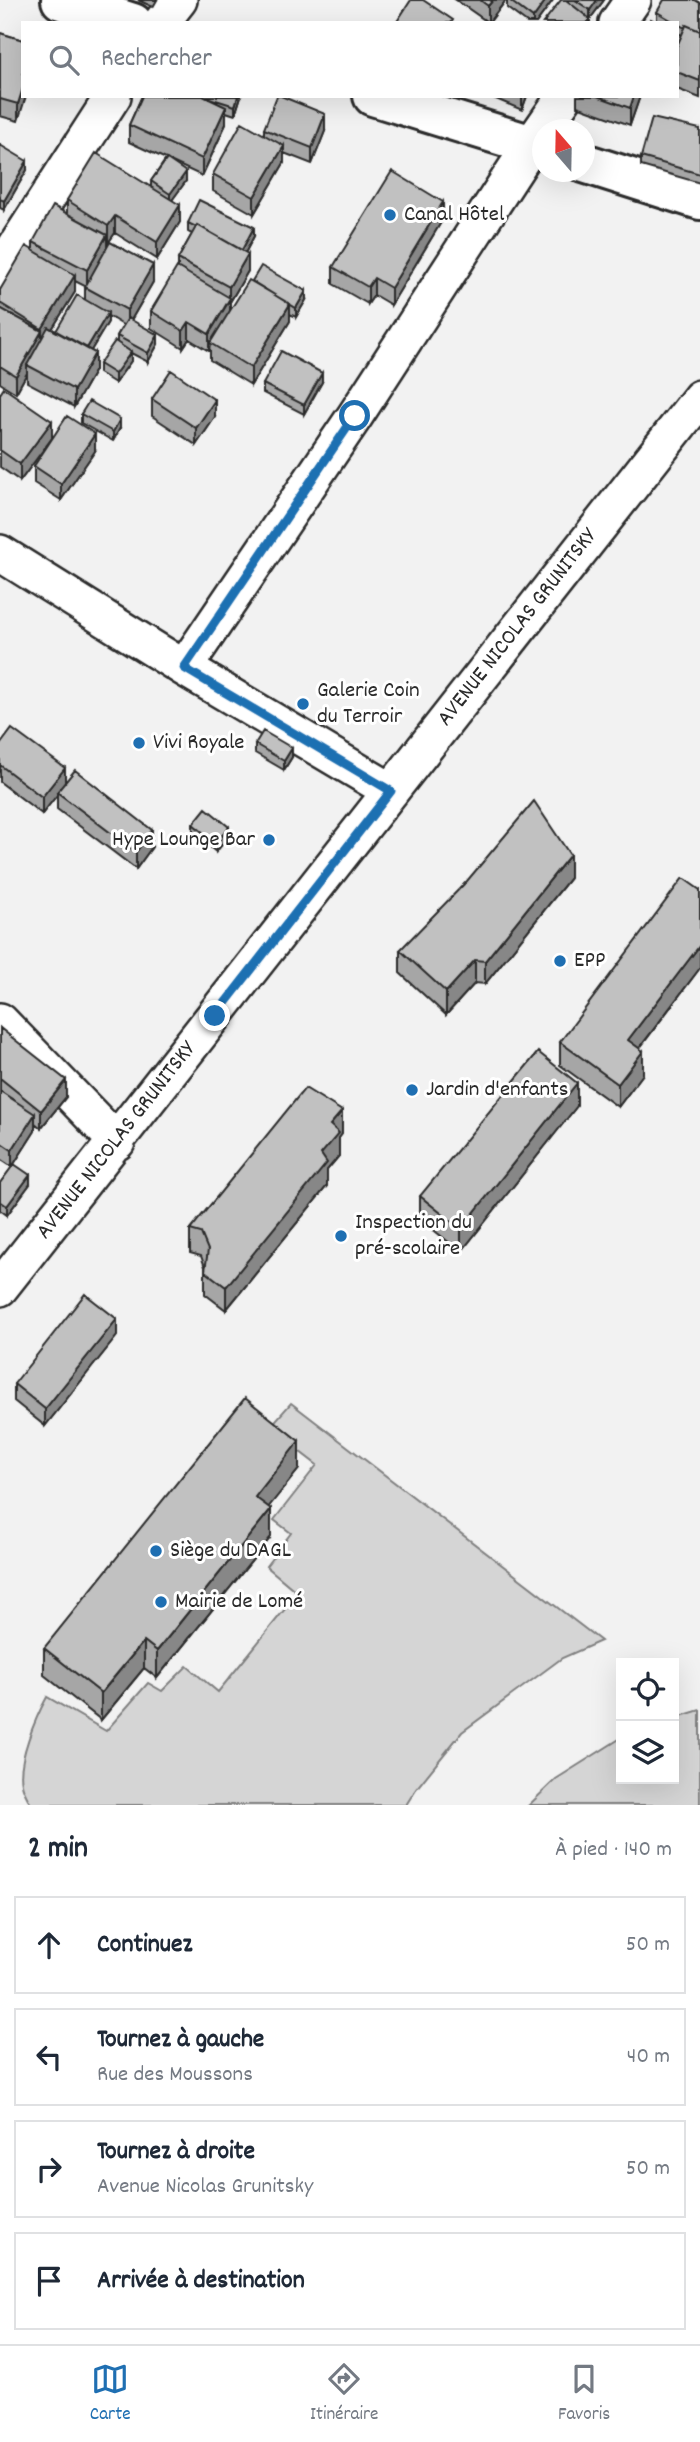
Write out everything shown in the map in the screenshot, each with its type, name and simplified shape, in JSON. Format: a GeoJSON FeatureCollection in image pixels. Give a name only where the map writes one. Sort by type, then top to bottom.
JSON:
{"type":"FeatureCollection","features":[{"type":"Feature","properties":{"kind":"main road"},"geometry":{"type":"LineString","coordinates":[[61,0],[127,21]]}},
{"type":"Feature","properties":{"kind":"main road"},"geometry":{"type":"LineString","coordinates":[[380,98],[532,144]]}},
{"type":"Feature","properties":{"kind":"main road"},"geometry":{"type":"LineString","coordinates":[[595,167],[700,200]]}},
{"type":"Feature","properties":{"kind":"street"},"geometry":{"type":"LineString","coordinates":[[163,21],[179,0]]}},
{"type":"Feature","properties":{"kind":"street"},"geometry":{"type":"LineString","coordinates":[[618,21],[633,0]]}},
{"type":"Feature","properties":{"kind":"street"},"geometry":{"type":"LineString","coordinates":[[0,271],[112,98]]}},
{"type":"Feature","properties":{"kind":"street"},"geometry":{"type":"LineString","coordinates":[[552,119],[564,98]]}},
{"type":"Feature","properties":{"kind":"street"},"geometry":{"type":"LineString","coordinates":[[184,668],[532,153]]}},
{"type":"Feature","properties":{"kind":"street","name":"AVENUE NICOLAS GRUNITSKY"},"geometry":{"type":"LineString","coordinates":[[0,1289],[700,398]]}},
{"type":"Feature","properties":{"kind":"street"},"geometry":{"type":"LineString","coordinates":[[0,553],[184,668],[391,791]]}},
{"type":"Feature","properties":{"kind":"street"},"geometry":{"type":"LineString","coordinates":[[0,1021],[117,1142]]}},
{"type":"Feature","properties":{"kind":"shaded area"},"geometry":{"type":"Polygon","coordinates":[[[291,1403],[601,1641],[562,1658],[462,1732],[406,1805],[31,1805],[23,1787],[22,1764],[33,1727],[47,1697],[106,1731],[148,1683],[162,1691],[187,1666],[218,1692],[298,1593],[266,1566],[291,1533],[274,1520],[317,1465],[269,1428],[291,1403]]]}},
{"type":"Feature","properties":{"kind":"shaded area"},"geometry":{"type":"Polygon","coordinates":[[[700,1710],[700,1805],[529,1805],[556,1779],[616,1741],[616,1784],[679,1784],[679,1716],[700,1710]]]}},
{"type":"Feature","properties":{"kind":"building"},"geometry":{"type":"Polygon","coordinates":[[[411,0],[423,0],[453,20],[452,21],[397,21],[411,0]]]}},
{"type":"Feature","properties":{"kind":"building"},"geometry":{"type":"Polygon","coordinates":[[[480,0],[493,0],[488,6],[480,0]]]}},
{"type":"Feature","properties":{"kind":"building"},"geometry":{"type":"Polygon","coordinates":[[[509,0],[546,0],[533,18],[509,0]]]}},
{"type":"Feature","properties":{"kind":"building"},"geometry":{"type":"Polygon","coordinates":[[[561,0],[566,0],[590,19],[588,21],[545,21],[561,0]]]}},
{"type":"Feature","properties":{"kind":"building"},"geometry":{"type":"Polygon","coordinates":[[[575,0],[597,0],[590,10],[575,0]]]}},
{"type":"Feature","properties":{"kind":"building"},"geometry":{"type":"Polygon","coordinates":[[[664,0],[695,0],[700,3],[700,31],[686,25],[685,28],[679,25],[679,21],[673,21],[657,12],[664,0]]]}},
{"type":"Feature","properties":{"kind":"building"},"geometry":{"type":"Polygon","coordinates":[[[686,25],[700,31],[700,81],[679,73],[679,41],[686,25]]]}},
{"type":"Feature","properties":{"kind":"building"},"geometry":{"type":"Polygon","coordinates":[[[0,33],[21,39],[21,94],[18,104],[0,99],[0,33]]]}},
{"type":"Feature","properties":{"kind":"building"},"geometry":{"type":"Polygon","coordinates":[[[141,98],[207,98],[226,107],[202,159],[129,125],[141,98]]]}},
{"type":"Feature","properties":{"kind":"building"},"geometry":{"type":"Polygon","coordinates":[[[209,98],[237,98],[235,106],[209,98]]]}},
{"type":"Feature","properties":{"kind":"building"},"geometry":{"type":"Polygon","coordinates":[[[276,98],[286,98],[325,114],[312,148],[264,129],[276,98]]]}},
{"type":"Feature","properties":{"kind":"building"},"geometry":{"type":"Polygon","coordinates":[[[602,98],[633,98],[630,108],[602,98]]]}},
{"type":"Feature","properties":{"kind":"building"},"geometry":{"type":"Polygon","coordinates":[[[652,118],[700,129],[700,174],[641,157],[652,118]]]}},
{"type":"Feature","properties":{"kind":"building"},"geometry":{"type":"Polygon","coordinates":[[[242,122],[284,146],[254,197],[213,174],[242,122]]]}},
{"type":"Feature","properties":{"kind":"building"},"geometry":{"type":"Polygon","coordinates":[[[0,145],[27,161],[4,201],[0,199],[0,145]]]}},
{"type":"Feature","properties":{"kind":"building"},"geometry":{"type":"Polygon","coordinates":[[[96,153],[180,205],[157,242],[115,216],[108,226],[67,200],[96,153]]]}},
{"type":"Feature","properties":{"kind":"building"},"geometry":{"type":"Polygon","coordinates":[[[167,159],[186,172],[170,194],[151,181],[167,159]]]}},
{"type":"Feature","properties":{"kind":"building"},"geometry":{"type":"Polygon","coordinates":[[[392,171],[443,202],[391,288],[374,278],[368,287],[333,267],[392,171]]]}},
{"type":"Feature","properties":{"kind":"building"},"geometry":{"type":"Polygon","coordinates":[[[199,200],[254,227],[242,250],[197,225],[196,227],[188,223],[199,200]]]}},
{"type":"Feature","properties":{"kind":"building"},"geometry":{"type":"Polygon","coordinates":[[[53,206],[107,235],[87,270],[33,242],[53,206]]]}},
{"type":"Feature","properties":{"kind":"building"},"geometry":{"type":"Polygon","coordinates":[[[197,225],[248,254],[229,287],[178,259],[197,225]]]}},
{"type":"Feature","properties":{"kind":"building"},"geometry":{"type":"Polygon","coordinates":[[[110,242],[153,265],[127,310],[85,287],[110,242]]]}},
{"type":"Feature","properties":{"kind":"building"},"geometry":{"type":"Polygon","coordinates":[[[26,246],[75,275],[42,329],[0,303],[0,290],[26,246]]]}},
{"type":"Feature","properties":{"kind":"building"},"geometry":{"type":"Polygon","coordinates":[[[261,266],[306,291],[296,308],[252,281],[261,266]]]}},
{"type":"Feature","properties":{"kind":"building"},"geometry":{"type":"Polygon","coordinates":[[[177,267],[230,298],[209,334],[189,322],[183,331],[151,311],[177,267]]]}},
{"type":"Feature","properties":{"kind":"building"},"geometry":{"type":"Polygon","coordinates":[[[249,280],[290,304],[251,368],[210,343],[249,280]]]}},
{"type":"Feature","properties":{"kind":"building"},"geometry":{"type":"Polygon","coordinates":[[[77,295],[108,313],[87,348],[56,331],[77,295]]]}},
{"type":"Feature","properties":{"kind":"building"},"geometry":{"type":"Polygon","coordinates":[[[0,308],[42,331],[16,376],[0,366],[0,308]]]}},
{"type":"Feature","properties":{"kind":"building"},"geometry":{"type":"Polygon","coordinates":[[[128,318],[158,335],[148,353],[117,336],[128,318]]]}},
{"type":"Feature","properties":{"kind":"building"},"geometry":{"type":"Polygon","coordinates":[[[48,327],[95,353],[74,390],[27,365],[48,327]]]}},
{"type":"Feature","properties":{"kind":"building"},"geometry":{"type":"Polygon","coordinates":[[[115,341],[131,352],[115,374],[99,364],[115,341]]]}},
{"type":"Feature","properties":{"kind":"building"},"geometry":{"type":"Polygon","coordinates":[[[281,351],[322,373],[304,405],[263,384],[281,351]]]}},
{"type":"Feature","properties":{"kind":"building"},"geometry":{"type":"Polygon","coordinates":[[[171,370],[215,400],[196,428],[152,399],[171,370]]]}},
{"type":"Feature","properties":{"kind":"building"},"geometry":{"type":"Polygon","coordinates":[[[4,388],[52,421],[20,464],[0,450],[0,394],[4,388]]]}},
{"type":"Feature","properties":{"kind":"building"},"geometry":{"type":"Polygon","coordinates":[[[89,401],[120,419],[113,432],[81,414],[89,401]]]}},
{"type":"Feature","properties":{"kind":"building"},"geometry":{"type":"Polygon","coordinates":[[[67,416],[95,434],[61,484],[34,466],[67,416]]]}},
{"type":"Feature","properties":{"kind":"building"},"geometry":{"type":"Polygon","coordinates":[[[12,729],[65,768],[42,797],[0,765],[0,745],[12,729]]]}},
{"type":"Feature","properties":{"kind":"building"},"geometry":{"type":"Polygon","coordinates":[[[263,731],[292,748],[284,761],[255,744],[263,731]]]}},
{"type":"Feature","properties":{"kind":"building"},"geometry":{"type":"Polygon","coordinates":[[[75,770],[152,830],[136,852],[57,792],[75,770]]]}},
{"type":"Feature","properties":{"kind":"building"},"geometry":{"type":"Polygon","coordinates":[[[534,801],[570,855],[485,961],[475,960],[446,992],[400,950],[467,881],[534,801]]]}},
{"type":"Feature","properties":{"kind":"building"},"geometry":{"type":"Polygon","coordinates":[[[206,808],[229,827],[216,843],[193,824],[206,808]]]}},
{"type":"Feature","properties":{"kind":"building"},"geometry":{"type":"Polygon","coordinates":[[[683,878],[700,890],[700,945],[628,1040],[643,1051],[618,1084],[560,1042],[683,878]]]}},
{"type":"Feature","properties":{"kind":"building"},"geometry":{"type":"Polygon","coordinates":[[[0,1028],[66,1080],[41,1111],[0,1078],[0,1028]]]}},
{"type":"Feature","properties":{"kind":"building"},"geometry":{"type":"Polygon","coordinates":[[[538,1052],[577,1083],[461,1229],[420,1196],[538,1052]]]}},
{"type":"Feature","properties":{"kind":"building"},"geometry":{"type":"Polygon","coordinates":[[[305,1088],[342,1111],[330,1125],[339,1133],[321,1154],[327,1163],[226,1287],[205,1271],[208,1250],[201,1233],[190,1230],[305,1088]]]}},
{"type":"Feature","properties":{"kind":"building"},"geometry":{"type":"Polygon","coordinates":[[[0,1091],[35,1114],[12,1150],[0,1142],[0,1091]]]}},
{"type":"Feature","properties":{"kind":"building"},"geometry":{"type":"Polygon","coordinates":[[[14,1164],[30,1175],[7,1206],[0,1201],[0,1183],[14,1164]]]}},
{"type":"Feature","properties":{"kind":"building"},"geometry":{"type":"Polygon","coordinates":[[[85,1294],[117,1319],[45,1409],[14,1384],[85,1294]]]}},
{"type":"Feature","properties":{"kind":"building","name":"Mairie de Lomé"},"geometry":{"type":"Polygon","coordinates":[[[245,1398],[299,1441],[255,1497],[271,1509],[157,1651],[144,1641],[101,1693],[44,1648],[245,1398]]]}},
{"type":"Feature","properties":{"kind":"place","name":"Canal Hôtel"},"geometry":{"type":"Point","coordinates":[390,215]}},
{"type":"Feature","properties":{"kind":"place","name":"Galerie Coin du Terroir"},"geometry":{"type":"Point","coordinates":[303,704]}},
{"type":"Feature","properties":{"kind":"place","name":"Vivi Royale"},"geometry":{"type":"Point","coordinates":[139,743]}},
{"type":"Feature","properties":{"kind":"place","name":"Hype Lounge Bar"},"geometry":{"type":"Point","coordinates":[269,840]}},
{"type":"Feature","properties":{"kind":"place","name":"EPP"},"geometry":{"type":"Point","coordinates":[560,961]}},
{"type":"Feature","properties":{"kind":"place","name":"Jardin d'enfants"},"geometry":{"type":"Point","coordinates":[412,1090]}},
{"type":"Feature","properties":{"kind":"place","name":"Inspection du pré-scolaire"},"geometry":{"type":"Point","coordinates":[341,1236]}},
{"type":"Feature","properties":{"kind":"place","name":"Siège du DAGL"},"geometry":{"type":"Point","coordinates":[156,1551]}},
{"type":"Feature","properties":{"kind":"place","name":"Mairie de Lomé"},"geometry":{"type":"Point","coordinates":[161,1602]}},
{"type":"Feature","properties":{"kind":"route"},"geometry":{"type":"LineString","coordinates":[[215,1016],[391,791],[184,668],[355,416]]}}]}
